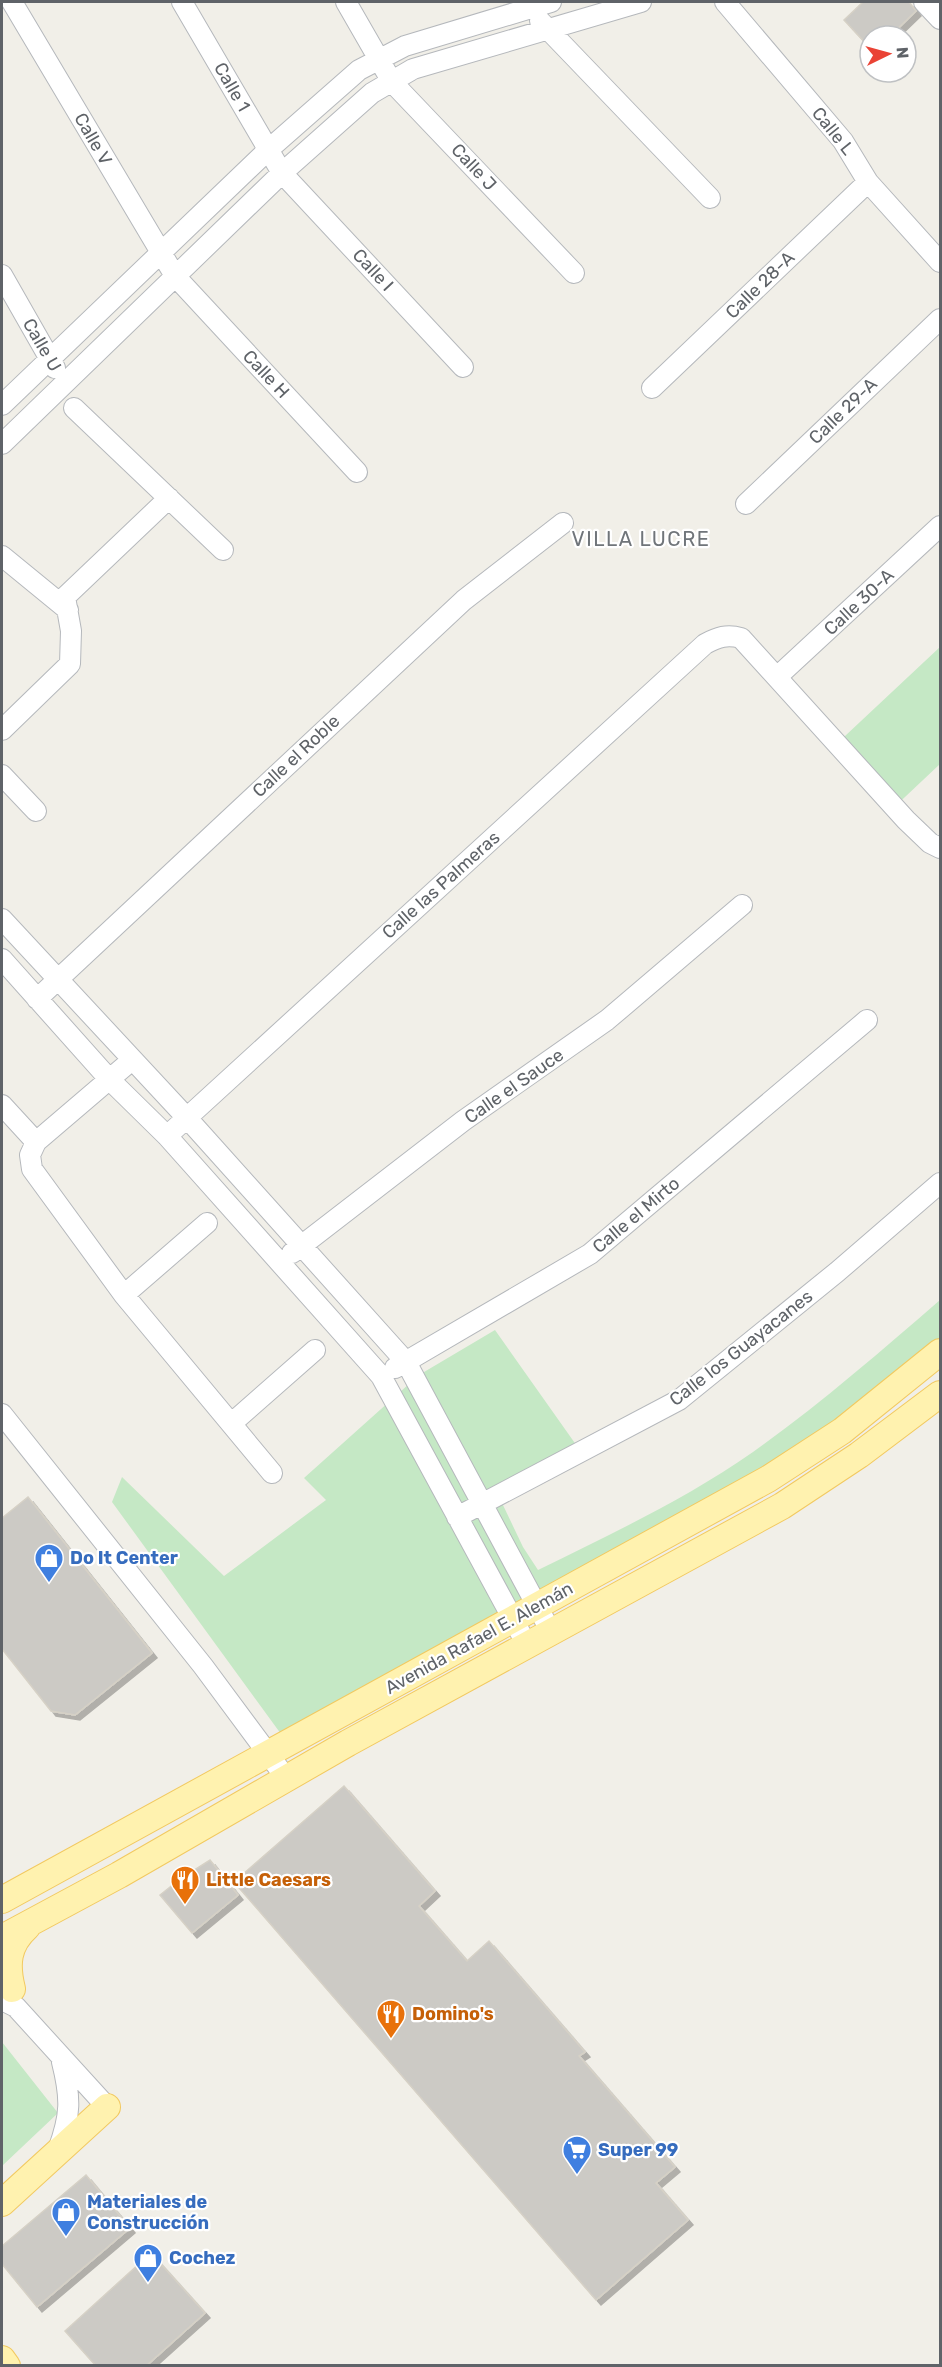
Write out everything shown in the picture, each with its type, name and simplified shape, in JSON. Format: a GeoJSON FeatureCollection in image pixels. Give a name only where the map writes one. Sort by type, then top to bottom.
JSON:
{"type":"FeatureCollection","features":[{"type":"Feature","properties":{"kind":"main road","name":"Avenida Rafael E. Alemán"},"geometry":{"type":"LineString","coordinates":[[2,1900],[768,1479],[842,1431],[940,1352]]}},
{"type":"Feature","properties":{"kind":"main road","name":"Avenida Rafael E. Alemán"},"geometry":{"type":"LineString","coordinates":[[2,1938],[286,1778],[782,1506],[859,1455],[940,1394]]}},
{"type":"Feature","properties":{"kind":"main road"},"geometry":{"type":"LineString","coordinates":[[8,1992],[9,1952],[18,1935],[33,1922]]}},
{"type":"Feature","properties":{"kind":"main road"},"geometry":{"type":"LineString","coordinates":[[8,2198],[106,2107]]}},
{"type":"Feature","properties":{"kind":"main road"},"geometry":{"type":"LineString","coordinates":[[2,2359],[7,2366]]}},
{"type":"Feature","properties":{"kind":"street","name":"Calle V"},"geometry":{"type":"LineString","coordinates":[[12,2],[175,276]]}},
{"type":"Feature","properties":{"kind":"street","name":"Calle 1"},"geometry":{"type":"LineString","coordinates":[[182,2],[282,173]]}},
{"type":"Feature","properties":{"kind":"street","name":"Calle J"},"geometry":{"type":"LineString","coordinates":[[346,2],[392,81],[574,273]]}},
{"type":"Feature","properties":{"kind":"street"},"geometry":{"type":"LineString","coordinates":[[2,405],[268,150],[325,98],[379,57],[405,46],[551,2]]}},
{"type":"Feature","properties":{"kind":"street"},"geometry":{"type":"LineString","coordinates":[[2,444],[282,173],[357,106],[392,81],[413,69],[641,2]]}},
{"type":"Feature","properties":{"kind":"street","name":"Calle L"},"geometry":{"type":"LineString","coordinates":[[725,2],[843,141],[868,182],[940,262]]}},
{"type":"Feature","properties":{"kind":"street"},"geometry":{"type":"LineString","coordinates":[[924,2],[940,19]]}},
{"type":"Feature","properties":{"kind":"street"},"geometry":{"type":"LineString","coordinates":[[528,8],[710,198]]}},
{"type":"Feature","properties":{"kind":"street","name":"Calle I"},"geometry":{"type":"LineString","coordinates":[[282,173],[464,367]]}},
{"type":"Feature","properties":{"kind":"street","name":"Calle 28-A"},"geometry":{"type":"LineString","coordinates":[[652,388],[868,182]]}},
{"type":"Feature","properties":{"kind":"street","name":"Calle U"},"geometry":{"type":"LineString","coordinates":[[2,275],[64,383]]}},
{"type":"Feature","properties":{"kind":"street","name":"Calle H"},"geometry":{"type":"LineString","coordinates":[[175,276],[357,472]]}},
{"type":"Feature","properties":{"kind":"street","name":"Calle 29-A"},"geometry":{"type":"LineString","coordinates":[[746,504],[940,319]]}},
{"type":"Feature","properties":{"kind":"street"},"geometry":{"type":"LineString","coordinates":[[74,408],[223,550]]}},
{"type":"Feature","properties":{"kind":"street"},"geometry":{"type":"LineString","coordinates":[[2,730],[70,664],[72,631],[65,597],[169,498]]}},
{"type":"Feature","properties":{"kind":"street","name":"Calle el Roble"},"geometry":{"type":"LineString","coordinates":[[38,999],[464,600],[563,523]]}},
{"type":"Feature","properties":{"kind":"street","name":"Calle 30-A"},"geometry":{"type":"LineString","coordinates":[[777,677],[940,526]]}},
{"type":"Feature","properties":{"kind":"street"},"geometry":{"type":"LineString","coordinates":[[2,556],[68,610]]}},
{"type":"Feature","properties":{"kind":"street","name":"Calle las Palmeras"},"geometry":{"type":"LineString","coordinates":[[167,1136],[696,652],[718,637],[729,635],[741,638],[777,677]]}},
{"type":"Feature","properties":{"kind":"street"},"geometry":{"type":"LineString","coordinates":[[777,677],[906,820],[930,843],[940,848]]}},
{"type":"Feature","properties":{"kind":"street"},"geometry":{"type":"LineString","coordinates":[[2,775],[36,811]]}},
{"type":"Feature","properties":{"kind":"street","name":"Calle el Sauce"},"geometry":{"type":"LineString","coordinates":[[281,1262],[463,1121],[608,1020],[742,905]]}},
{"type":"Feature","properties":{"kind":"street"},"geometry":{"type":"LineString","coordinates":[[2,919],[187,1118],[406,1362],[550,1632]]}},
{"type":"Feature","properties":{"kind":"street"},"geometry":{"type":"LineString","coordinates":[[2,959],[110,1080],[167,1136],[381,1376],[527,1645]]}},
{"type":"Feature","properties":{"kind":"street","name":"Calle el Mirto"},"geometry":{"type":"LineString","coordinates":[[381,1376],[591,1254],[867,1020]]}},
{"type":"Feature","properties":{"kind":"street"},"geometry":{"type":"LineString","coordinates":[[132,1060],[36,1142],[30,1155],[32,1169],[124,1295],[272,1473]]}},
{"type":"Feature","properties":{"kind":"street"},"geometry":{"type":"LineString","coordinates":[[2,1105],[36,1142]]}},
{"type":"Feature","properties":{"kind":"street","name":"Calle los Guayacanes"},"geometry":{"type":"LineString","coordinates":[[457,1517],[679,1400],[828,1280],[940,1183]]}},
{"type":"Feature","properties":{"kind":"street"},"geometry":{"type":"LineString","coordinates":[[124,1295],[207,1223]]}},
{"type":"Feature","properties":{"kind":"street"},"geometry":{"type":"LineString","coordinates":[[232,1423],[315,1350]]}},
{"type":"Feature","properties":{"kind":"street"},"geometry":{"type":"LineString","coordinates":[[2,1414],[269,1753],[286,1778]]}},
{"type":"Feature","properties":{"kind":"street"},"geometry":{"type":"LineString","coordinates":[[8,1992],[61,2059],[106,2107]]}},
{"type":"Feature","properties":{"kind":"street"},"geometry":{"type":"LineString","coordinates":[[57,2152],[70,2110],[69,2090],[61,2059]]}},
{"type":"Feature","properties":{"kind":"green space"},"geometry":{"type":"Polygon","coordinates":[[[940,647],[940,764],[888,813],[829,751],[940,647]]]}},
{"type":"Feature","properties":{"kind":"green space"},"geometry":{"type":"Polygon","coordinates":[[[940,1300],[940,1338],[828,1431],[281,1734],[112,1502],[122,1477],[224,1576],[326,1500],[304,1478],[419,1375],[495,1330],[584,1456],[502,1503],[523,1547],[538,1570],[675,1500],[728,1469],[825,1397],[940,1300]]]}},
{"type":"Feature","properties":{"kind":"green space"},"geometry":{"type":"Polygon","coordinates":[[[2,2042],[58,2113],[2,2166],[2,2042]]]}},
{"type":"Feature","properties":{"kind":"building"},"geometry":{"type":"Polygon","coordinates":[[[863,2],[909,2],[916,11],[902,24],[858,24],[858,35],[844,20],[863,2]]]}},
{"type":"Feature","properties":{"kind":"building","name":"Do It Center"},"geometry":{"type":"Polygon","coordinates":[[[28,1497],[152,1653],[75,1715],[51,1711],[2,1649],[2,1518],[28,1497]]]}},
{"type":"Feature","properties":{"kind":"building"},"geometry":{"type":"Polygon","coordinates":[[[344,1786],[435,1891],[419,1906],[467,1961],[489,1941],[585,2052],[579,2056],[675,2167],[656,2183],[688,2220],[596,2300],[234,1882],[344,1786]]]}},
{"type":"Feature","properties":{"kind":"building"},"geometry":{"type":"Polygon","coordinates":[[[210,1860],[238,1895],[192,1933],[160,1895],[210,1860]]]}},
{"type":"Feature","properties":{"kind":"building","name":"Materiales de Construcción"},"geometry":{"type":"Polygon","coordinates":[[[86,2175],[130,2228],[37,2307],[2,2264],[2,2246],[86,2175]]]}},
{"type":"Feature","properties":{"kind":"building","name":"Cochez"},"geometry":{"type":"Polygon","coordinates":[[[151,2253],[205,2313],[146,2366],[96,2366],[65,2331],[151,2253]]]}},
{"type":"Feature","properties":{"kind":"place","name":"Do It Center"},"geometry":{"type":"Point","coordinates":[49,1584]}},
{"type":"Feature","properties":{"kind":"place","name":"Little Caesars"},"geometry":{"type":"Point","coordinates":[185,1906]}},
{"type":"Feature","properties":{"kind":"place","name":"Domino's"},"geometry":{"type":"Point","coordinates":[391,2040]}},
{"type":"Feature","properties":{"kind":"place","name":"Super 99"},"geometry":{"type":"Point","coordinates":[577,2176]}},
{"type":"Feature","properties":{"kind":"place","name":"Materiales de Construcción"},"geometry":{"type":"Point","coordinates":[66,2238]}},
{"type":"Feature","properties":{"kind":"place","name":"Cochez"},"geometry":{"type":"Point","coordinates":[148,2284]}},
{"type":"Feature","properties":{"kind":"district","name":"VILLA LUCRE"},"geometry":{"type":"Point","coordinates":[641,539]}}]}
